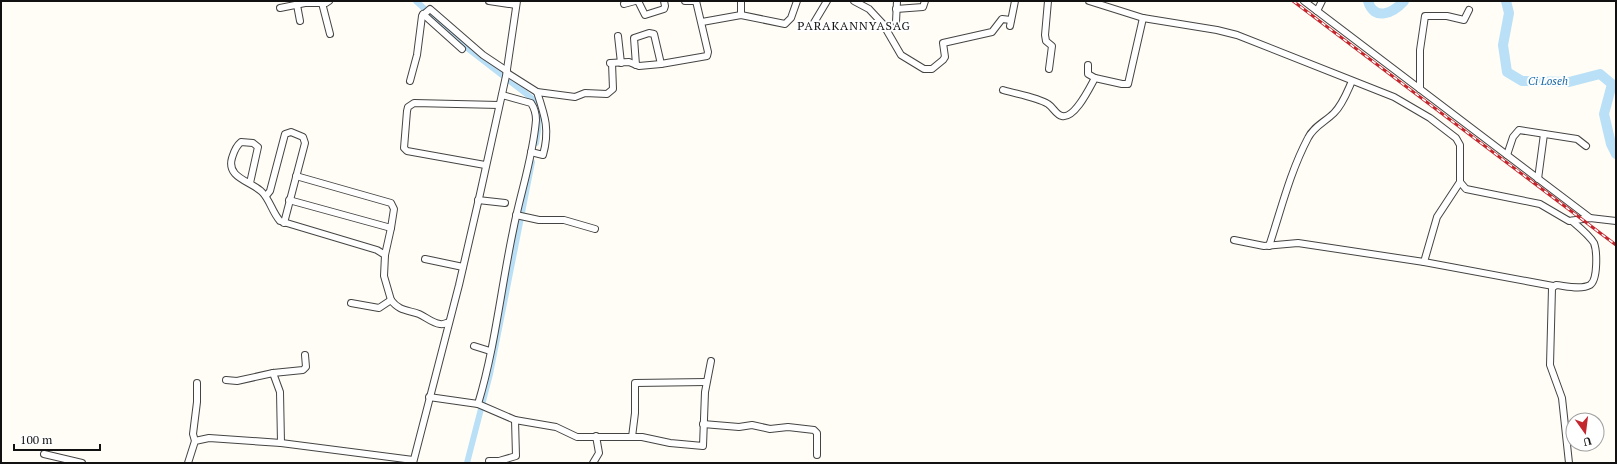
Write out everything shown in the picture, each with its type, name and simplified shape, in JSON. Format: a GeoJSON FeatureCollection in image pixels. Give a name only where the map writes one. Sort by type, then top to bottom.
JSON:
{"type":"FeatureCollection","features":[{"type":"Feature","properties":{"kind":"street"},"geometry":{"type":"LineString","coordinates":[[195,441],[209,438],[281,443],[413,462],[463,267],[507,73],[517,3],[489,1]]}},
{"type":"Feature","properties":{"kind":"street"},"geometry":{"type":"LineString","coordinates":[[624,4],[636,1],[645,15],[664,10],[666,6],[664,1]]}},
{"type":"Feature","properties":{"kind":"street"},"geometry":{"type":"LineString","coordinates":[[410,81],[417,55],[421,20],[425,12],[433,10],[463,39],[507,73],[537,92],[575,97],[585,93],[607,94],[614,89],[611,63],[630,62],[636,65],[661,64],[707,56],[708,52],[702,22],[695,1],[685,1]]}},
{"type":"Feature","properties":{"kind":"street"},"geometry":{"type":"LineString","coordinates":[[741,1],[741,15]]}},
{"type":"Feature","properties":{"kind":"street"},"geometry":{"type":"LineString","coordinates":[[702,22],[741,15],[785,24],[790,18],[796,1]]}},
{"type":"Feature","properties":{"kind":"street"},"geometry":{"type":"LineString","coordinates":[[812,26],[827,1]]}},
{"type":"Feature","properties":{"kind":"street"},"geometry":{"type":"LineString","coordinates":[[869,1],[869,9]]}},
{"type":"Feature","properties":{"kind":"street"},"geometry":{"type":"LineString","coordinates":[[896,1],[896,22]]}},
{"type":"Feature","properties":{"kind":"street"},"geometry":{"type":"LineString","coordinates":[[896,9],[923,7],[925,1]]}},
{"type":"Feature","properties":{"kind":"street"},"geometry":{"type":"LineString","coordinates":[[858,2],[869,9],[887,28],[901,55],[924,70],[932,69],[943,60],[945,57],[942,43],[992,32],[1002,19],[1011,23],[1016,1]]}},
{"type":"Feature","properties":{"kind":"street"},"geometry":{"type":"LineString","coordinates":[[1048,1],[1045,35],[1046,40],[1052,46],[1049,69]]}},
{"type":"Feature","properties":{"kind":"street"},"geometry":{"type":"LineString","coordinates":[[1089,1],[1099,2],[1143,18],[1217,30],[1237,36],[1394,97],[1430,118],[1456,138],[1460,145],[1462,154],[1460,182],[1437,218],[1424,262]]}},
{"type":"Feature","properties":{"kind":"street"},"geometry":{"type":"LineString","coordinates":[[1304,1],[1590,218]]}},
{"type":"Feature","properties":{"kind":"street"},"geometry":{"type":"LineString","coordinates":[[1317,11],[1322,1]]}},
{"type":"Feature","properties":{"kind":"street"},"geometry":{"type":"LineString","coordinates":[[280,8],[305,2],[326,2],[330,34]]}},
{"type":"Feature","properties":{"kind":"street"},"geometry":{"type":"LineString","coordinates":[[297,5],[300,21]]}},
{"type":"Feature","properties":{"kind":"street"},"geometry":{"type":"LineString","coordinates":[[1420,89],[1420,50],[1425,16],[1447,16],[1464,20],[1469,10]]}},
{"type":"Feature","properties":{"kind":"street"},"geometry":{"type":"LineString","coordinates":[[425,12],[462,49]]}},
{"type":"Feature","properties":{"kind":"street"},"geometry":{"type":"LineString","coordinates":[[1088,65],[1088,74],[1095,78],[1122,84],[1129,82],[1143,18]]}},
{"type":"Feature","properties":{"kind":"street"},"geometry":{"type":"LineString","coordinates":[[636,65],[634,38],[650,33],[654,34],[661,64]]}},
{"type":"Feature","properties":{"kind":"street"},"geometry":{"type":"LineString","coordinates":[[618,36],[621,63]]}},
{"type":"Feature","properties":{"kind":"street"},"geometry":{"type":"LineString","coordinates":[[1003,90],[1043,102],[1060,116],[1064,116],[1073,112],[1079,105],[1095,78]]}},
{"type":"Feature","properties":{"kind":"street"},"geometry":{"type":"LineString","coordinates":[[1269,246],[1293,175],[1308,138],[1313,130],[1334,114],[1352,81]]}},
{"type":"Feature","properties":{"kind":"street"},"geometry":{"type":"LineString","coordinates":[[532,153],[540,155],[543,154],[545,146],[547,121],[537,92]]}},
{"type":"Feature","properties":{"kind":"street"},"geometry":{"type":"LineString","coordinates":[[480,405],[532,153],[536,119],[534,107],[526,100],[502,94]]}},
{"type":"Feature","properties":{"kind":"street"},"geometry":{"type":"LineString","coordinates":[[486,166],[406,151],[404,145],[407,111],[408,107],[414,103],[499,105]]}},
{"type":"Feature","properties":{"kind":"street"},"geometry":{"type":"LineString","coordinates":[[1507,155],[1513,136],[1519,130],[1577,139],[1586,146]]}},
{"type":"Feature","properties":{"kind":"street"},"geometry":{"type":"LineString","coordinates":[[266,196],[270,191],[285,134],[288,132],[303,137],[305,141],[284,223]]}},
{"type":"Feature","properties":{"kind":"street"},"geometry":{"type":"LineString","coordinates":[[1538,178],[1544,134]]}},
{"type":"Feature","properties":{"kind":"street"},"geometry":{"type":"LineString","coordinates":[[250,183],[258,147],[253,143],[241,142],[236,148],[230,164],[231,168],[237,176],[250,183],[266,196],[275,216],[284,223],[377,250],[385,255]]}},
{"type":"Feature","properties":{"kind":"street"},"geometry":{"type":"LineString","coordinates":[[296,176],[391,203],[394,209],[385,255],[384,276],[391,300],[394,305],[441,325],[449,322]]}},
{"type":"Feature","properties":{"kind":"street"},"geometry":{"type":"LineString","coordinates":[[1234,240],[1257,246],[1298,243],[1424,262],[1553,286],[1587,286],[1593,282],[1596,270],[1594,244],[1572,221],[1540,204],[1466,189],[1460,182]]}},
{"type":"Feature","properties":{"kind":"street"},"geometry":{"type":"LineString","coordinates":[[289,200],[391,228]]}},
{"type":"Feature","properties":{"kind":"street"},"geometry":{"type":"LineString","coordinates":[[478,200],[505,203]]}},
{"type":"Feature","properties":{"kind":"street"},"geometry":{"type":"LineString","coordinates":[[518,216],[539,220],[564,220],[595,229]]}},
{"type":"Feature","properties":{"kind":"street"},"geometry":{"type":"LineString","coordinates":[[1572,221],[1590,218],[1616,221]]}},
{"type":"Feature","properties":{"kind":"street"},"geometry":{"type":"LineString","coordinates":[[425,259],[463,267]]}},
{"type":"Feature","properties":{"kind":"street"},"geometry":{"type":"LineString","coordinates":[[1553,286],[1550,365],[1562,398],[1569,463]]}},
{"type":"Feature","properties":{"kind":"street"},"geometry":{"type":"LineString","coordinates":[[351,303],[379,308],[391,300]]}},
{"type":"Feature","properties":{"kind":"street"},"geometry":{"type":"LineString","coordinates":[[474,346],[490,351]]}},
{"type":"Feature","properties":{"kind":"street"},"geometry":{"type":"LineString","coordinates":[[226,380],[241,380],[273,373],[303,370],[306,367],[305,355]]}},
{"type":"Feature","properties":{"kind":"street"},"geometry":{"type":"LineString","coordinates":[[429,397],[480,405],[515,420],[556,427],[577,437],[596,436],[653,438],[670,443],[703,446],[706,382],[711,361]]}},
{"type":"Feature","properties":{"kind":"street"},"geometry":{"type":"LineString","coordinates":[[273,373],[280,392],[281,443]]}},
{"type":"Feature","properties":{"kind":"street"},"geometry":{"type":"LineString","coordinates":[[632,437],[635,413],[634,383],[706,382]]}},
{"type":"Feature","properties":{"kind":"street"},"geometry":{"type":"LineString","coordinates":[[188,463],[195,441],[193,434],[197,402],[196,383]]}},
{"type":"Feature","properties":{"kind":"street"},"geometry":{"type":"LineString","coordinates":[[489,462],[516,456],[515,420]]}},
{"type":"Feature","properties":{"kind":"street"},"geometry":{"type":"LineString","coordinates":[[703,424],[739,427],[752,425],[772,430],[788,427],[814,430],[816,433],[817,455]]}},
{"type":"Feature","properties":{"kind":"street"},"geometry":{"type":"LineString","coordinates":[[593,463],[599,453],[596,436]]}},
{"type":"Feature","properties":{"kind":"street"},"geometry":{"type":"LineString","coordinates":[[44,454],[82,463]]}},
{"type":"Feature","properties":{"kind":"waterway"},"geometry":{"type":"LineString","coordinates":[[416,1],[467,48],[538,103],[538,130],[536,143]]}},
{"type":"Feature","properties":{"kind":"waterway","name":"Ci Loseh"},"geometry":{"type":"LineString","coordinates":[[1368,1],[1371,8],[1375,12],[1379,13],[1389,12],[1404,1]]}},
{"type":"Feature","properties":{"kind":"waterway","name":"Ci Loseh"},"geometry":{"type":"LineString","coordinates":[[1506,1],[1509,13],[1503,45],[1507,72],[1522,81],[1569,82],[1600,74],[1612,84],[1604,114],[1611,144],[1616,154]]}},
{"type":"Feature","properties":{"kind":"waterway"},"geometry":{"type":"LineString","coordinates":[[467,463],[490,374],[532,162]]}},
{"type":"Feature","properties":{"kind":"railway"},"geometry":{"type":"LineString","coordinates":[[1293,1],[1616,245]]}},
{"type":"Feature","properties":{"kind":"district","name":"PARAKANNYASAG"},"geometry":{"type":"Point","coordinates":[854,25]}}]}
